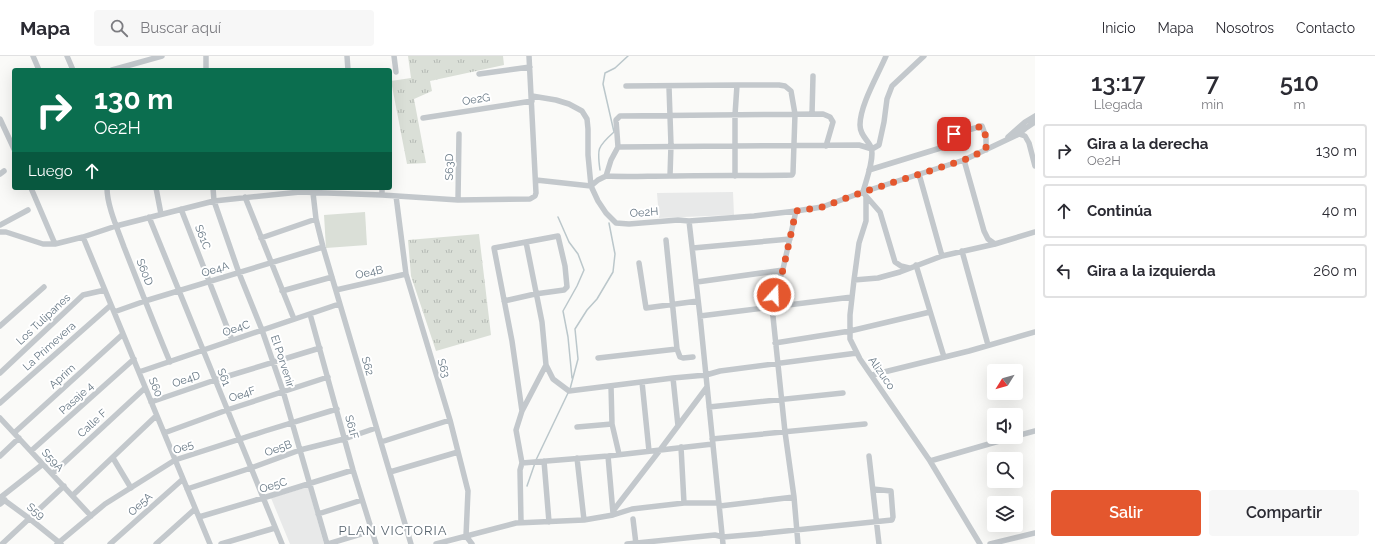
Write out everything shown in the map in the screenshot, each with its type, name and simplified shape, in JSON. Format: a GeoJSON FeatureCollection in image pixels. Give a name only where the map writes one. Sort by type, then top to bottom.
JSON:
{"type":"FeatureCollection","features":[{"type":"Feature","properties":{"kind":"street"},"geometry":{"type":"LineString","coordinates":[[33,56],[38,68]]}},
{"type":"Feature","properties":{"kind":"street"},"geometry":{"type":"LineString","coordinates":[[67,56],[72,68]]}},
{"type":"Feature","properties":{"kind":"street"},"geometry":{"type":"LineString","coordinates":[[119,68],[162,56]]}},
{"type":"Feature","properties":{"kind":"street"},"geometry":{"type":"LineString","coordinates":[[206,56],[206,68]]}},
{"type":"Feature","properties":{"kind":"street"},"geometry":{"type":"LineString","coordinates":[[346,56],[348,68]]}},
{"type":"Feature","properties":{"kind":"street"},"geometry":{"type":"LineString","coordinates":[[394,56],[396,72]]}},
{"type":"Feature","properties":{"kind":"street"},"geometry":{"type":"LineString","coordinates":[[0,232],[6,232],[43,244],[55,244],[149,217],[214,201],[288,190],[313,193],[356,191],[382,195],[458,200],[530,199],[535,196],[536,193],[536,180],[529,56]]}},
{"type":"Feature","properties":{"kind":"street"},"geometry":{"type":"LineString","coordinates":[[872,149],[861,131],[861,117],[886,56]]}},
{"type":"Feature","properties":{"kind":"street"},"geometry":{"type":"LineString","coordinates":[[618,147],[859,145],[872,149],[879,145],[887,99],[892,86],[924,56]]}},
{"type":"Feature","properties":{"kind":"street"},"geometry":{"type":"LineString","coordinates":[[479,74],[530,67]]}},
{"type":"Feature","properties":{"kind":"street"},"geometry":{"type":"LineString","coordinates":[[812,114],[813,76]]}},
{"type":"Feature","properties":{"kind":"street"},"geometry":{"type":"LineString","coordinates":[[735,176],[735,115],[737,85]]}},
{"type":"Feature","properties":{"kind":"street"},"geometry":{"type":"LineString","coordinates":[[536,180],[591,186],[606,176],[792,175],[795,114],[791,91],[785,86],[626,86]]}},
{"type":"Feature","properties":{"kind":"street"},"geometry":{"type":"LineString","coordinates":[[669,86],[671,146],[670,176]]}},
{"type":"Feature","properties":{"kind":"street","name":"Oe2G"},"geometry":{"type":"LineString","coordinates":[[423,118],[532,98]]}},
{"type":"Feature","properties":{"kind":"street","name":"Oe2H"},"geometry":{"type":"LineString","coordinates":[[532,98],[556,100],[569,104],[582,112],[586,119],[588,129],[588,155],[591,186],[606,213],[616,223],[629,224],[678,220],[689,221],[796,211],[822,207],[964,160],[1005,140]]}},
{"type":"Feature","properties":{"kind":"street"},"geometry":{"type":"LineString","coordinates":[[606,176],[611,160],[618,147],[616,120],[618,117],[669,115],[823,114],[830,117],[833,122],[826,146]]}},
{"type":"Feature","properties":{"kind":"street"},"geometry":{"type":"LineString","coordinates":[[1005,140],[1025,122],[1035,116]]}},
{"type":"Feature","properties":{"kind":"street"},"geometry":{"type":"LineString","coordinates":[[0,119],[12,146]]}},
{"type":"Feature","properties":{"kind":"street"},"geometry":{"type":"LineString","coordinates":[[1005,140],[1019,134],[1035,122]]}},
{"type":"Feature","properties":{"kind":"street"},"geometry":{"type":"LineString","coordinates":[[954,134],[982,126],[986,137],[986,150]]}},
{"type":"Feature","properties":{"kind":"street","name":"S63D"},"geometry":{"type":"LineString","coordinates":[[458,200],[459,134]]}},
{"type":"Feature","properties":{"kind":"street"},"geometry":{"type":"LineString","coordinates":[[1019,134],[1023,135],[1029,143],[1035,166]]}},
{"type":"Feature","properties":{"kind":"street"},"geometry":{"type":"LineString","coordinates":[[869,170],[947,146]]}},
{"type":"Feature","properties":{"kind":"street","name":"Alizuco"},"geometry":{"type":"LineString","coordinates":[[872,149],[864,194],[866,221],[859,243],[852,297],[850,339],[857,353],[930,461],[980,544]]}},
{"type":"Feature","properties":{"kind":"street"},"geometry":{"type":"LineString","coordinates":[[964,160],[984,232],[988,239],[995,244]]}},
{"type":"Feature","properties":{"kind":"street"},"geometry":{"type":"LineString","coordinates":[[918,174],[942,256]]}},
{"type":"Feature","properties":{"kind":"street"},"geometry":{"type":"LineString","coordinates":[[32,190],[55,244]]}},
{"type":"Feature","properties":{"kind":"street","name":"S60D"},"geometry":{"type":"LineString","coordinates":[[107,190],[116,226],[170,362]]}},
{"type":"Feature","properties":{"kind":"street"},"geometry":{"type":"LineString","coordinates":[[156,190],[161,214]]}},
{"type":"Feature","properties":{"kind":"street","name":"El Porvenir"},"geometry":{"type":"LineString","coordinates":[[213,190],[214,201],[239,273],[262,330],[283,391],[328,544]]}},
{"type":"Feature","properties":{"kind":"street"},"geometry":{"type":"LineString","coordinates":[[382,190],[382,195]]}},
{"type":"Feature","properties":{"kind":"street","name":"S62"},"geometry":{"type":"LineString","coordinates":[[313,193],[316,219],[323,247],[411,544]]}},
{"type":"Feature","properties":{"kind":"street"},"geometry":{"type":"LineString","coordinates":[[864,194],[880,212],[895,262],[901,266],[910,268]]}},
{"type":"Feature","properties":{"kind":"street","name":"S63"},"geometry":{"type":"LineString","coordinates":[[396,196],[406,274],[450,420],[468,491],[466,536]]}},
{"type":"Feature","properties":{"kind":"street"},"geometry":{"type":"LineString","coordinates":[[245,197],[294,319]]}},
{"type":"Feature","properties":{"kind":"street","name":"S61C"},"geometry":{"type":"LineString","coordinates":[[182,209],[232,340]]}},
{"type":"Feature","properties":{"kind":"street"},"geometry":{"type":"LineString","coordinates":[[0,225],[28,210]]}},
{"type":"Feature","properties":{"kind":"street"},"geometry":{"type":"LineString","coordinates":[[796,211],[783,270],[774,295],[772,307],[798,544]]}},
{"type":"Feature","properties":{"kind":"street","name":"S61"},"geometry":{"type":"LineString","coordinates":[[149,217],[214,380],[282,544]]}},
{"type":"Feature","properties":{"kind":"street"},"geometry":{"type":"LineString","coordinates":[[261,238],[316,219]]}},
{"type":"Feature","properties":{"kind":"street"},"geometry":{"type":"LineString","coordinates":[[689,221],[697,282],[723,544]]}},
{"type":"Feature","properties":{"kind":"street"},"geometry":{"type":"LineString","coordinates":[[854,280],[878,278],[942,256],[995,244],[1035,232]]}},
{"type":"Feature","properties":{"kind":"street"},"geometry":{"type":"LineString","coordinates":[[504,301],[535,294],[564,290],[567,287],[565,266],[558,236],[494,248],[504,301],[512,341],[522,411]]}},
{"type":"Feature","properties":{"kind":"street","name":"S60"},"geometry":{"type":"LineString","coordinates":[[83,237],[156,416],[199,516],[208,543]]}},
{"type":"Feature","properties":{"kind":"street"},"geometry":{"type":"LineString","coordinates":[[693,248],[790,239]]}},
{"type":"Feature","properties":{"kind":"street"},"geometry":{"type":"LineString","coordinates":[[666,240],[677,349],[680,357],[683,358],[693,356]]}},
{"type":"Feature","properties":{"kind":"street"},"geometry":{"type":"LineString","coordinates":[[526,242],[535,294],[542,322],[546,365],[553,379],[569,391],[706,375],[720,371],[857,353]]}},
{"type":"Feature","properties":{"kind":"street","name":"Oe4A"},"geometry":{"type":"LineString","coordinates":[[114,312],[145,301],[323,247]]}},
{"type":"Feature","properties":{"kind":"street"},"geometry":{"type":"LineString","coordinates":[[962,251],[988,345]]}},
{"type":"Feature","properties":{"kind":"street"},"geometry":{"type":"LineString","coordinates":[[639,263],[646,308],[698,301]]}},
{"type":"Feature","properties":{"kind":"street"},"geometry":{"type":"LineString","coordinates":[[916,265],[944,357]]}},
{"type":"Feature","properties":{"kind":"street"},"geometry":{"type":"LineString","coordinates":[[697,282],[783,270]]}},
{"type":"Feature","properties":{"kind":"street","name":"Oe4B"},"geometry":{"type":"LineString","coordinates":[[336,290],[406,274]]}},
{"type":"Feature","properties":{"kind":"street"},"geometry":{"type":"LineString","coordinates":[[282,291],[332,277]]}},
{"type":"Feature","properties":{"kind":"street"},"geometry":{"type":"LineString","coordinates":[[0,326],[44,288]]}},
{"type":"Feature","properties":{"kind":"street","name":"Los Tulipanes"},"geometry":{"type":"LineString","coordinates":[[0,373],[83,295],[105,290]]}},
{"type":"Feature","properties":{"kind":"street"},"geometry":{"type":"LineString","coordinates":[[700,316],[852,297]]}},
{"type":"Feature","properties":{"kind":"street","name":"Oe4C"},"geometry":{"type":"LineString","coordinates":[[139,372],[339,304]]}},
{"type":"Feature","properties":{"kind":"street","name":"La Primevera"},"geometry":{"type":"LineString","coordinates":[[0,403],[111,305]]}},
{"type":"Feature","properties":{"kind":"street"},"geometry":{"type":"LineString","coordinates":[[775,343],[850,331],[930,312]]}},
{"type":"Feature","properties":{"kind":"street","name":"S61F"},"geometry":{"type":"LineString","coordinates":[[310,314],[344,439],[376,544]]}},
{"type":"Feature","properties":{"kind":"street"},"geometry":{"type":"LineString","coordinates":[[872,375],[1035,332]]}},
{"type":"Feature","properties":{"kind":"street","name":"Aprim"},"geometry":{"type":"LineString","coordinates":[[14,432],[123,334]]}},
{"type":"Feature","properties":{"kind":"street","name":"Oe4D"},"geometry":{"type":"LineString","coordinates":[[151,402],[273,361],[320,348]]}},
{"type":"Feature","properties":{"kind":"street"},"geometry":{"type":"LineString","coordinates":[[598,358],[677,349]]}},
{"type":"Feature","properties":{"kind":"street","name":"Pasaje 4"},"geometry":{"type":"LineString","coordinates":[[31,451],[134,359]]}},
{"type":"Feature","properties":{"kind":"street"},"geometry":{"type":"LineString","coordinates":[[522,522],[520,470],[522,463],[516,430],[522,411],[546,365]]}},
{"type":"Feature","properties":{"kind":"street","name":"Oe4F"},"geometry":{"type":"LineString","coordinates":[[164,433],[227,410],[328,377]]}},
{"type":"Feature","properties":{"kind":"street"},"geometry":{"type":"LineString","coordinates":[[673,378],[678,426]]}},
{"type":"Feature","properties":{"kind":"street"},"geometry":{"type":"LineString","coordinates":[[642,382],[649,451]]}},
{"type":"Feature","properties":{"kind":"street"},"geometry":{"type":"LineString","coordinates":[[611,386],[612,424],[619,454]]}},
{"type":"Feature","properties":{"kind":"street"},"geometry":{"type":"LineString","coordinates":[[613,513],[707,387]]}},
{"type":"Feature","properties":{"kind":"street","name":"Calle F"},"geometry":{"type":"LineString","coordinates":[[52,474],[145,388]]}},
{"type":"Feature","properties":{"kind":"street"},"geometry":{"type":"LineString","coordinates":[[709,407],[782,401],[843,393]]}},
{"type":"Feature","properties":{"kind":"street","name":"Oe5"},"geometry":{"type":"LineString","coordinates":[[59,543],[105,504],[175,460],[336,409]]}},
{"type":"Feature","properties":{"kind":"street"},"geometry":{"type":"LineString","coordinates":[[73,495],[156,416]]}},
{"type":"Feature","properties":{"kind":"street","name":"S59A"},"geometry":{"type":"LineString","coordinates":[[0,418],[91,516]]}},
{"type":"Feature","properties":{"kind":"street"},"geometry":{"type":"LineString","coordinates":[[381,442],[450,420]]}},
{"type":"Feature","properties":{"kind":"street"},"geometry":{"type":"LineString","coordinates":[[577,427],[612,424]]}},
{"type":"Feature","properties":{"kind":"street"},"geometry":{"type":"LineString","coordinates":[[522,463],[608,456],[785,432],[865,424]]}},
{"type":"Feature","properties":{"kind":"street","name":"Oe5B"},"geometry":{"type":"LineString","coordinates":[[187,489],[300,450],[344,439],[376,428]]}},
{"type":"Feature","properties":{"kind":"street"},"geometry":{"type":"LineString","coordinates":[[1023,435],[1035,431]]}},
{"type":"Feature","properties":{"kind":"street"},"geometry":{"type":"LineString","coordinates":[[0,456],[19,438]]}},
{"type":"Feature","properties":{"kind":"street"},"geometry":{"type":"LineString","coordinates":[[930,461],[990,444]]}},
{"type":"Feature","properties":{"kind":"street"},"geometry":{"type":"LineString","coordinates":[[681,447],[684,503]]}},
{"type":"Feature","properties":{"kind":"street"},"geometry":{"type":"LineString","coordinates":[[390,472],[458,452]]}},
{"type":"Feature","properties":{"kind":"street"},"geometry":{"type":"LineString","coordinates":[[608,456],[613,513]]}},
{"type":"Feature","properties":{"kind":"street"},"geometry":{"type":"LineString","coordinates":[[868,456],[879,544]]}},
{"type":"Feature","properties":{"kind":"street"},"geometry":{"type":"LineString","coordinates":[[113,458],[130,488]]}},
{"type":"Feature","properties":{"kind":"street"},"geometry":{"type":"LineString","coordinates":[[577,458],[584,520]]}},
{"type":"Feature","properties":{"kind":"street"},"geometry":{"type":"LineString","coordinates":[[544,461],[549,522]]}},
{"type":"Feature","properties":{"kind":"street"},"geometry":{"type":"LineString","coordinates":[[2,500],[43,464]]}},
{"type":"Feature","properties":{"kind":"street","name":"Oe5C"},"geometry":{"type":"LineString","coordinates":[[199,516],[264,498],[353,470]]}},
{"type":"Feature","properties":{"kind":"street","name":"Oe5A"},"geometry":{"type":"LineString","coordinates":[[110,544],[183,479]]}},
{"type":"Feature","properties":{"kind":"street"},"geometry":{"type":"LineString","coordinates":[[2,544],[64,486]]}},
{"type":"Feature","properties":{"kind":"street"},"geometry":{"type":"LineString","coordinates":[[627,544],[715,535],[758,534],[893,519],[892,492],[890,489],[873,489]]}},
{"type":"Feature","properties":{"kind":"street"},"geometry":{"type":"LineString","coordinates":[[436,544],[522,522],[584,520],[632,509],[684,503],[720,504],[794,497]]}},
{"type":"Feature","properties":{"kind":"street","name":"S59"},"geometry":{"type":"LineString","coordinates":[[2,500],[30,518],[59,543]]}},
{"type":"Feature","properties":{"kind":"street"},"geometry":{"type":"LineString","coordinates":[[318,514],[362,500]]}},
{"type":"Feature","properties":{"kind":"street"},"geometry":{"type":"LineString","coordinates":[[156,544],[196,510]]}},
{"type":"Feature","properties":{"kind":"street"},"geometry":{"type":"LineString","coordinates":[[634,519],[636,544]]}},
{"type":"Feature","properties":{"kind":"street"},"geometry":{"type":"LineString","coordinates":[[221,544],[275,528]]}},
{"type":"Feature","properties":{"kind":"street"},"geometry":{"type":"LineString","coordinates":[[328,544],[371,531]]}},
{"type":"Feature","properties":{"kind":"street"},"geometry":{"type":"LineString","coordinates":[[990,544],[1035,533]]}},
{"type":"Feature","properties":{"kind":"street"},"geometry":{"type":"LineString","coordinates":[[466,536],[472,544]]}},
{"type":"Feature","properties":{"kind":"shaded area"},"geometry":{"type":"Polygon","coordinates":[[[733,192],[734,215],[659,218],[657,193],[733,192]]]}},
{"type":"Feature","properties":{"kind":"shaded area"},"geometry":{"type":"Polygon","coordinates":[[[308,487],[324,544],[290,544],[271,498],[308,487]]]}},
{"type":"Feature","properties":{"kind":"green space"},"geometry":{"type":"Polygon","coordinates":[[[408,56],[503,56],[504,65],[430,81],[432,91],[414,99],[426,163],[407,164],[392,86],[392,81],[411,78],[408,56]]]}},
{"type":"Feature","properties":{"kind":"green space"},"geometry":{"type":"Polygon","coordinates":[[[365,212],[367,245],[326,248],[324,215],[365,212]]]}},
{"type":"Feature","properties":{"kind":"green space"},"geometry":{"type":"Polygon","coordinates":[[[479,234],[491,335],[436,351],[411,276],[408,240],[479,234]]]}},
{"type":"Feature","properties":{"kind":"waterway"},"geometry":{"type":"LineString","coordinates":[[600,170],[599,153],[601,145],[614,132],[603,84],[605,73],[615,68],[628,56]]}},
{"type":"Feature","properties":{"kind":"waterway"},"geometry":{"type":"LineString","coordinates":[[558,217],[569,242],[578,254],[584,270],[563,311],[568,337],[572,378]]}},
{"type":"Feature","properties":{"kind":"waterway"},"geometry":{"type":"LineString","coordinates":[[570,389],[578,359],[575,329],[587,310],[597,299],[613,272],[615,254],[609,223]]}},
{"type":"Feature","properties":{"kind":"waterway"},"geometry":{"type":"LineString","coordinates":[[536,460],[568,393]]}},
{"type":"Feature","properties":{"kind":"waterway"},"geometry":{"type":"LineString","coordinates":[[527,486],[535,463]]}},
{"type":"Feature","properties":{"kind":"district","name":"PLAN VICTORIA"},"geometry":{"type":"Point","coordinates":[393,530]}},
{"type":"Feature","properties":{"kind":"route"},"geometry":{"type":"LineString","coordinates":[[774,295],[783,270],[796,211],[822,207],[863,192],[964,160],[986,150],[986,137],[982,126],[954,134]]}}]}
